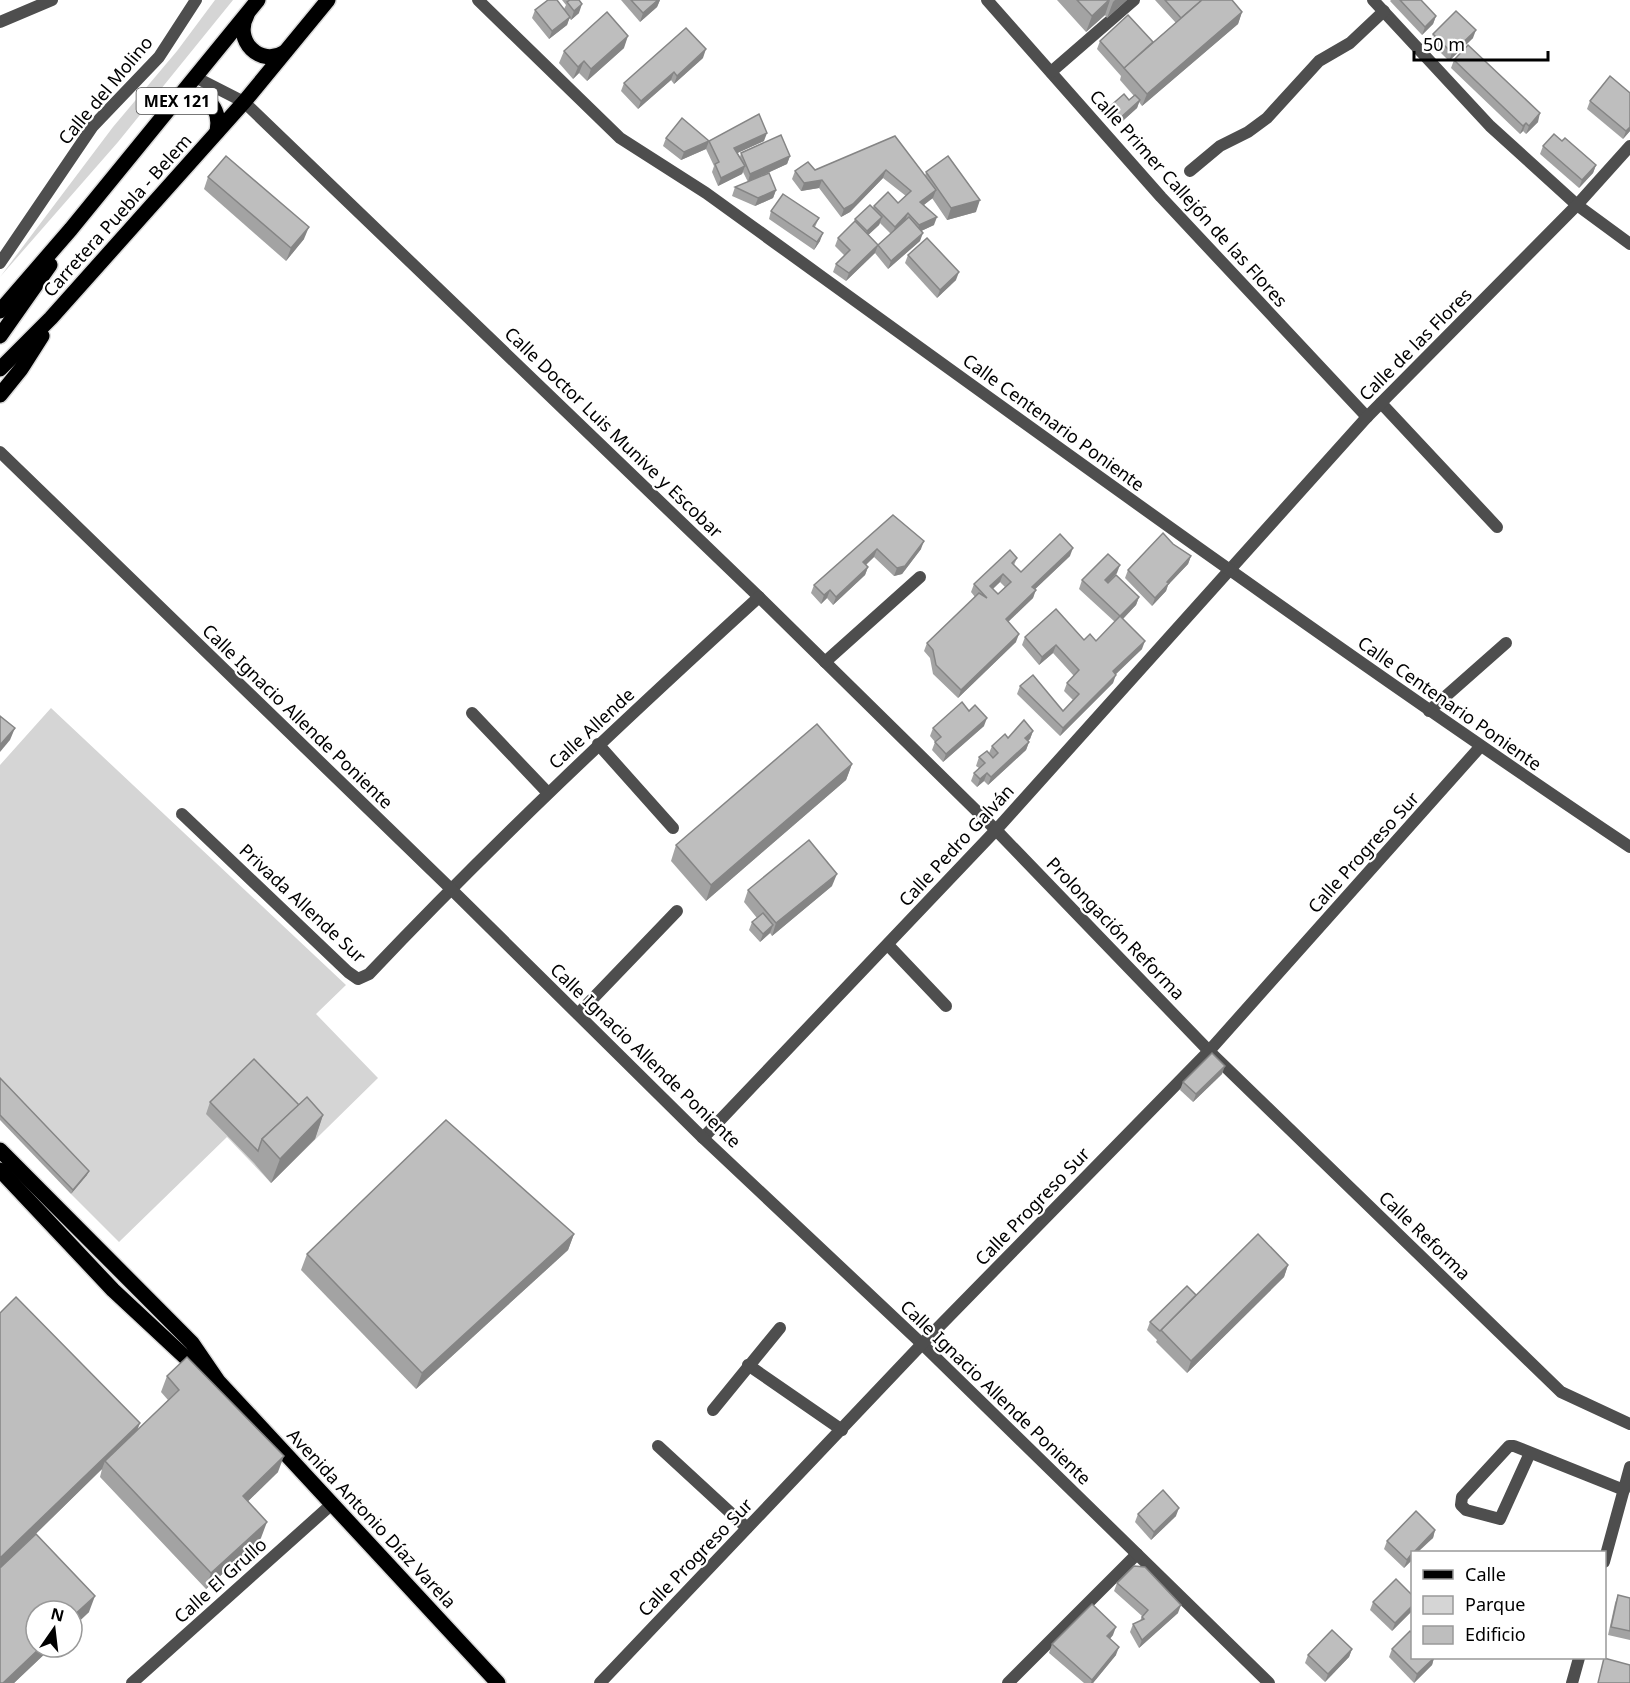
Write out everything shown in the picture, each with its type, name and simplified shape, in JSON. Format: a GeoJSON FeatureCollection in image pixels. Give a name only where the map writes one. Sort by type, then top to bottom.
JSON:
{"type":"FeatureCollection","features":[{"type":"Feature","properties":{"kind":"main road","name":"Carretera Puebla - Belem"},"geometry":{"type":"LineString","coordinates":[[0,369],[51,318],[244,102],[328,0]]}},
{"type":"Feature","properties":{"kind":"main road","name":"Carretera Puebla - Belem"},"geometry":{"type":"LineString","coordinates":[[0,311],[71,229],[253,6]]}},
{"type":"Feature","properties":{"kind":"main road"},"geometry":{"type":"LineString","coordinates":[[253,6],[243,27],[246,42],[250,48],[264,56],[272,57],[288,50]]}},
{"type":"Feature","properties":{"kind":"main road"},"geometry":{"type":"LineString","coordinates":[[180,97],[196,94],[210,102],[218,116],[217,132]]}},
{"type":"Feature","properties":{"kind":"main road"},"geometry":{"type":"LineString","coordinates":[[0,336],[35,288],[71,229]]}},
{"type":"Feature","properties":{"kind":"main road"},"geometry":{"type":"LineString","coordinates":[[0,395],[33,352],[51,318]]}},
{"type":"Feature","properties":{"kind":"main road","name":"Avenida Antonio Díaz Varela"},"geometry":{"type":"LineString","coordinates":[[0,1150],[192,1343],[218,1381],[498,1683]]}},
{"type":"Feature","properties":{"kind":"main road","name":"Avenida Antonio Díaz Varela"},"geometry":{"type":"LineString","coordinates":[[0,1170],[113,1290],[199,1371],[218,1381]]}},
{"type":"Feature","properties":{"kind":"street"},"geometry":{"type":"LineString","coordinates":[[0,21],[51,0]]}},
{"type":"Feature","properties":{"kind":"street","name":"Calle del Molino"},"geometry":{"type":"LineString","coordinates":[[0,263],[93,126],[159,57],[195,0]]}},
{"type":"Feature","properties":{"kind":"street","name":"Calle Centenario Poniente"},"geometry":{"type":"LineString","coordinates":[[478,0],[620,138],[706,193],[1229,571],[1480,747],[1630,848]]}},
{"type":"Feature","properties":{"kind":"street","name":"Calle Primer Callejón de las Flores"},"geometry":{"type":"LineString","coordinates":[[987,0],[1161,197],[1367,417]]}},
{"type":"Feature","properties":{"kind":"street"},"geometry":{"type":"LineString","coordinates":[[1051,72],[1134,0]]}},
{"type":"Feature","properties":{"kind":"street"},"geometry":{"type":"LineString","coordinates":[[1190,171],[1220,146],[1248,132],[1267,118],[1319,61],[1350,43],[1378,3],[1490,126],[1577,205],[1630,243]]}},
{"type":"Feature","properties":{"kind":"street","name":"Calle Doctor Luis Munive y Escobar"},"geometry":{"type":"LineString","coordinates":[[195,77],[244,102],[759,597],[996,830]]}},
{"type":"Feature","properties":{"kind":"street","name":"Calle de las Flores"},"geometry":{"type":"LineString","coordinates":[[1229,571],[1367,417],[1577,205],[1630,146]]}},
{"type":"Feature","properties":{"kind":"street"},"geometry":{"type":"LineString","coordinates":[[1381,404],[1497,527]]}},
{"type":"Feature","properties":{"kind":"street","name":"Calle Ignacio Allende Poniente"},"geometry":{"type":"LineString","coordinates":[[0,452],[450,888],[703,1138],[922,1344],[1269,1683]]}},
{"type":"Feature","properties":{"kind":"street","name":"Calle Pedro Galván"},"geometry":{"type":"LineString","coordinates":[[703,1138],[996,830],[1229,571]]}},
{"type":"Feature","properties":{"kind":"street"},"geometry":{"type":"LineString","coordinates":[[825,662],[920,577]]}},
{"type":"Feature","properties":{"kind":"street","name":"Calle Allende"},"geometry":{"type":"LineString","coordinates":[[450,888],[598,744],[759,597]]}},
{"type":"Feature","properties":{"kind":"street"},"geometry":{"type":"LineString","coordinates":[[1429,711],[1506,643]]}},
{"type":"Feature","properties":{"kind":"street"},"geometry":{"type":"LineString","coordinates":[[472,713],[548,793]]}},
{"type":"Feature","properties":{"kind":"street"},"geometry":{"type":"LineString","coordinates":[[598,744],[673,828]]}},
{"type":"Feature","properties":{"kind":"street","name":"Calle Progreso Sur"},"geometry":{"type":"LineString","coordinates":[[600,1683],[922,1344],[1209,1051],[1480,747]]}},
{"type":"Feature","properties":{"kind":"street","name":"Privada Allende Sur"},"geometry":{"type":"LineString","coordinates":[[182,814],[358,979],[369,974],[450,888]]}},
{"type":"Feature","properties":{"kind":"street","name":"Prolongación Reforma"},"geometry":{"type":"LineString","coordinates":[[996,830],[1209,1051]]}},
{"type":"Feature","properties":{"kind":"street"},"geometry":{"type":"LineString","coordinates":[[578,1014],[677,911]]}},
{"type":"Feature","properties":{"kind":"street"},"geometry":{"type":"LineString","coordinates":[[888,945],[946,1006]]}},
{"type":"Feature","properties":{"kind":"street","name":"Calle Reforma"},"geometry":{"type":"LineString","coordinates":[[1209,1051],[1561,1392],[1630,1424]]}},
{"type":"Feature","properties":{"kind":"street"},"geometry":{"type":"LineString","coordinates":[[713,1410],[780,1328]]}},
{"type":"Feature","properties":{"kind":"street"},"geometry":{"type":"LineString","coordinates":[[748,1365],[842,1430]]}},
{"type":"Feature","properties":{"kind":"street"},"geometry":{"type":"LineString","coordinates":[[658,1446],[747,1528]]}},
{"type":"Feature","properties":{"kind":"street"},"geometry":{"type":"LineString","coordinates":[[1530,1453],[1500,1519],[1467,1510],[1461,1505],[1462,1497],[1506,1448],[1514,1446],[1624,1490]]}},
{"type":"Feature","properties":{"kind":"street"},"geometry":{"type":"LineString","coordinates":[[1606,1558],[1630,1467]]}},
{"type":"Feature","properties":{"kind":"street","name":"Calle El Grullo"},"geometry":{"type":"LineString","coordinates":[[132,1683],[332,1504]]}},
{"type":"Feature","properties":{"kind":"street"},"geometry":{"type":"LineString","coordinates":[[1008,1683],[1137,1554]]}},
{"type":"Feature","properties":{"kind":"street"},"geometry":{"type":"LineString","coordinates":[[1572,1683],[1579,1659]]}},
{"type":"Feature","properties":{"kind":"green space"},"geometry":{"type":"Polygon","coordinates":[[[215,0],[233,0],[118,142],[0,277],[113,127],[177,51],[215,0]]]}},
{"type":"Feature","properties":{"kind":"green space"},"geometry":{"type":"Polygon","coordinates":[[[51,708],[346,985],[316,1014],[378,1078],[271,1183],[227,1137],[119,1242],[71,1194],[87,1175],[0,1083],[0,765],[51,708]]]}},
{"type":"Feature","properties":{"kind":"building"},"geometry":{"type":"Polygon","coordinates":[[[548,0],[557,0],[570,17],[552,31],[535,10],[548,0]]]}},
{"type":"Feature","properties":{"kind":"building"},"geometry":{"type":"Polygon","coordinates":[[[579,0],[582,4],[574,11],[567,2],[579,0]]]}},
{"type":"Feature","properties":{"kind":"building"},"geometry":{"type":"Polygon","coordinates":[[[631,0],[658,0],[643,13],[631,0]]]}},
{"type":"Feature","properties":{"kind":"building"},"geometry":{"type":"Polygon","coordinates":[[[1077,0],[1109,0],[1092,16],[1077,0]]]}},
{"type":"Feature","properties":{"kind":"building"},"geometry":{"type":"Polygon","coordinates":[[[1165,0],[1202,0],[1181,18],[1165,0]]]}},
{"type":"Feature","properties":{"kind":"building"},"geometry":{"type":"Polygon","coordinates":[[[1202,0],[1232,0],[1242,12],[1147,94],[1124,68],[1202,0]]]}},
{"type":"Feature","properties":{"kind":"building"},"geometry":{"type":"Polygon","coordinates":[[[1400,0],[1421,0],[1436,16],[1425,27],[1400,0]]]}},
{"type":"Feature","properties":{"kind":"building"},"geometry":{"type":"Polygon","coordinates":[[[1456,11],[1476,30],[1452,53],[1433,34],[1456,11]]]}},
{"type":"Feature","properties":{"kind":"building"},"geometry":{"type":"Polygon","coordinates":[[[607,12],[628,36],[591,69],[584,61],[578,67],[564,51],[607,12]]]}},
{"type":"Feature","properties":{"kind":"building"},"geometry":{"type":"Polygon","coordinates":[[[1128,15],[1153,42],[1124,68],[1100,41],[1128,15]]]}},
{"type":"Feature","properties":{"kind":"building"},"geometry":{"type":"Polygon","coordinates":[[[686,28],[706,49],[677,76],[674,72],[641,101],[624,83],[686,28]]]}},
{"type":"Feature","properties":{"kind":"building"},"geometry":{"type":"Polygon","coordinates":[[[1468,45],[1540,113],[1529,126],[1526,123],[1523,126],[1454,60],[1468,45]]]}},
{"type":"Feature","properties":{"kind":"building"},"geometry":{"type":"Polygon","coordinates":[[[1610,76],[1630,93],[1630,127],[1626,131],[1590,101],[1610,76]]]}},
{"type":"Feature","properties":{"kind":"building"},"geometry":{"type":"Polygon","coordinates":[[[1124,94],[1129,100],[1135,95],[1140,100],[1119,119],[1108,108],[1124,94]]]}},
{"type":"Feature","properties":{"kind":"building"},"geometry":{"type":"Polygon","coordinates":[[[759,114],[767,133],[734,148],[745,166],[721,178],[715,164],[719,162],[709,141],[759,114]]]}},
{"type":"Feature","properties":{"kind":"building"},"geometry":{"type":"Polygon","coordinates":[[[682,118],[709,141],[684,152],[666,138],[682,118]]]}},
{"type":"Feature","properties":{"kind":"building"},"geometry":{"type":"Polygon","coordinates":[[[1554,134],[1562,141],[1565,138],[1596,165],[1582,180],[1543,146],[1554,134]]]}},
{"type":"Feature","properties":{"kind":"building"},"geometry":{"type":"Polygon","coordinates":[[[781,135],[790,156],[750,174],[741,153],[781,135]]]}},
{"type":"Feature","properties":{"kind":"building"},"geometry":{"type":"Polygon","coordinates":[[[895,136],[936,190],[920,202],[937,217],[919,225],[908,213],[895,227],[874,206],[888,192],[898,203],[911,191],[886,170],[853,204],[844,209],[822,180],[804,183],[795,171],[808,162],[815,170],[895,136]]]}},
{"type":"Feature","properties":{"kind":"building"},"geometry":{"type":"Polygon","coordinates":[[[226,156],[309,227],[291,248],[208,177],[226,156]]]}},
{"type":"Feature","properties":{"kind":"building"},"geometry":{"type":"Polygon","coordinates":[[[948,156],[980,200],[951,208],[926,172],[948,156]]]}},
{"type":"Feature","properties":{"kind":"building"},"geometry":{"type":"Polygon","coordinates":[[[769,173],[776,190],[758,198],[735,187],[769,173]]]}},
{"type":"Feature","properties":{"kind":"building"},"geometry":{"type":"Polygon","coordinates":[[[783,194],[819,218],[813,226],[823,233],[817,242],[771,211],[783,194]]]}},
{"type":"Feature","properties":{"kind":"building"},"geometry":{"type":"Polygon","coordinates":[[[870,205],[882,217],[867,231],[855,219],[870,205]]]}},
{"type":"Feature","properties":{"kind":"building"},"geometry":{"type":"Polygon","coordinates":[[[909,217],[923,233],[891,261],[878,245],[909,217]]]}},
{"type":"Feature","properties":{"kind":"building"},"geometry":{"type":"Polygon","coordinates":[[[855,221],[878,245],[849,273],[836,264],[850,250],[838,238],[855,221]]]}},
{"type":"Feature","properties":{"kind":"building"},"geometry":{"type":"Polygon","coordinates":[[[927,238],[959,272],[940,290],[908,255],[927,238]]]}},
{"type":"Feature","properties":{"kind":"building"},"geometry":{"type":"Polygon","coordinates":[[[893,515],[924,541],[905,566],[897,568],[877,549],[863,562],[868,567],[836,597],[830,590],[824,595],[814,585],[893,515]]]}},
{"type":"Feature","properties":{"kind":"building"},"geometry":{"type":"Polygon","coordinates":[[[1163,533],[1173,544],[1191,556],[1155,598],[1128,570],[1163,533]]]}},
{"type":"Feature","properties":{"kind":"building"},"geometry":{"type":"Polygon","coordinates":[[[1060,534],[1073,548],[1032,587],[1036,590],[1006,619],[1019,634],[961,690],[936,665],[933,650],[927,643],[979,593],[987,598],[974,584],[1010,550],[1017,558],[1012,563],[1021,572],[1060,534]],[[1003,574],[990,586],[998,594],[1011,582],[1003,574]]]}},
{"type":"Feature","properties":{"kind":"building"},"geometry":{"type":"Polygon","coordinates":[[[1108,554],[1120,565],[1105,580],[1108,583],[1116,575],[1139,597],[1120,616],[1082,580],[1108,554]]]}},
{"type":"Feature","properties":{"kind":"building"},"geometry":{"type":"Polygon","coordinates":[[[1056,609],[1084,640],[1090,634],[1096,641],[1120,616],[1145,641],[1113,671],[1116,675],[1063,728],[1020,686],[1033,675],[1063,711],[1079,694],[1067,683],[1079,670],[1056,645],[1042,657],[1025,637],[1056,609]]]}},
{"type":"Feature","properties":{"kind":"building"},"geometry":{"type":"Polygon","coordinates":[[[962,702],[969,711],[975,705],[987,718],[946,754],[935,742],[941,737],[933,728],[962,702]]]}},
{"type":"Feature","properties":{"kind":"building"},"geometry":{"type":"Polygon","coordinates":[[[0,716],[15,728],[0,745],[0,716]]]}},
{"type":"Feature","properties":{"kind":"building"},"geometry":{"type":"Polygon","coordinates":[[[1024,720],[1033,731],[1025,738],[1029,742],[991,777],[987,773],[980,779],[974,773],[985,763],[979,757],[987,751],[993,758],[998,753],[992,746],[1005,734],[1008,738],[1024,720]]]}},
{"type":"Feature","properties":{"kind":"building"},"geometry":{"type":"Polygon","coordinates":[[[817,724],[852,764],[711,885],[676,845],[817,724]]]}},
{"type":"Feature","properties":{"kind":"building"},"geometry":{"type":"Polygon","coordinates":[[[809,840],[837,874],[776,923],[748,890],[809,840]]]}},
{"type":"Feature","properties":{"kind":"building"},"geometry":{"type":"Polygon","coordinates":[[[763,913],[773,925],[763,934],[752,922],[763,913]]]}},
{"type":"Feature","properties":{"kind":"building"},"geometry":{"type":"Polygon","coordinates":[[[1212,1053],[1225,1066],[1196,1094],[1183,1082],[1212,1053]]]}},
{"type":"Feature","properties":{"kind":"building"},"geometry":{"type":"Polygon","coordinates":[[[254,1059],[299,1105],[262,1139],[258,1151],[210,1102],[254,1059]]]}},
{"type":"Feature","properties":{"kind":"building"},"geometry":{"type":"Polygon","coordinates":[[[0,1078],[89,1171],[73,1190],[0,1115],[0,1078]]]}},
{"type":"Feature","properties":{"kind":"building"},"geometry":{"type":"Polygon","coordinates":[[[307,1097],[323,1115],[280,1159],[262,1139],[307,1097]]]}},
{"type":"Feature","properties":{"kind":"building"},"geometry":{"type":"Polygon","coordinates":[[[446,1120],[574,1234],[422,1373],[307,1254],[446,1120]]]}},
{"type":"Feature","properties":{"kind":"building"},"geometry":{"type":"Polygon","coordinates":[[[1258,1234],[1288,1265],[1191,1361],[1161,1330],[1258,1234]]]}},
{"type":"Feature","properties":{"kind":"building"},"geometry":{"type":"Polygon","coordinates":[[[1187,1286],[1196,1295],[1160,1331],[1150,1322],[1187,1286]]]}},
{"type":"Feature","properties":{"kind":"building"},"geometry":{"type":"Polygon","coordinates":[[[16,1297],[140,1423],[0,1558],[0,1313],[16,1297]]]}},
{"type":"Feature","properties":{"kind":"building"},"geometry":{"type":"Polygon","coordinates":[[[187,1357],[284,1456],[243,1496],[267,1522],[211,1573],[105,1461],[179,1390],[167,1376],[187,1357]]]}},
{"type":"Feature","properties":{"kind":"building"},"geometry":{"type":"Polygon","coordinates":[[[1163,1490],[1179,1508],[1154,1532],[1138,1514],[1163,1490]]]}},
{"type":"Feature","properties":{"kind":"building"},"geometry":{"type":"Polygon","coordinates":[[[1416,1511],[1435,1530],[1415,1551],[1411,1551],[1407,1560],[1387,1541],[1416,1511]]]}},
{"type":"Feature","properties":{"kind":"building"},"geometry":{"type":"Polygon","coordinates":[[[36,1534],[95,1596],[84,1606],[84,1599],[24,1599],[24,1659],[28,1659],[3,1683],[0,1683],[0,1568],[36,1534]]]}},
{"type":"Feature","properties":{"kind":"building"},"geometry":{"type":"Polygon","coordinates":[[[1134,1566],[1145,1567],[1181,1605],[1142,1640],[1133,1624],[1144,1619],[1142,1617],[1148,1610],[1117,1583],[1134,1566]]]}},
{"type":"Feature","properties":{"kind":"building"},"geometry":{"type":"Polygon","coordinates":[[[1396,1579],[1411,1594],[1411,1607],[1395,1623],[1373,1602],[1396,1579]]]}},
{"type":"Feature","properties":{"kind":"building"},"geometry":{"type":"Polygon","coordinates":[[[1618,1595],[1630,1598],[1630,1631],[1611,1627],[1618,1595]]]}},
{"type":"Feature","properties":{"kind":"building"},"geometry":{"type":"Polygon","coordinates":[[[1092,1604],[1116,1627],[1107,1636],[1119,1647],[1092,1680],[1052,1644],[1092,1604]]]}},
{"type":"Feature","properties":{"kind":"building"},"geometry":{"type":"Polygon","coordinates":[[[1332,1630],[1352,1649],[1328,1674],[1308,1655],[1332,1630]]]}},
{"type":"Feature","properties":{"kind":"building"},"geometry":{"type":"Polygon","coordinates":[[[1410,1631],[1411,1659],[1433,1659],[1417,1674],[1392,1649],[1410,1631]]]}},
{"type":"Feature","properties":{"kind":"building"},"geometry":{"type":"Polygon","coordinates":[[[1604,1659],[1630,1665],[1630,1683],[1598,1683],[1604,1659]]]}}]}
